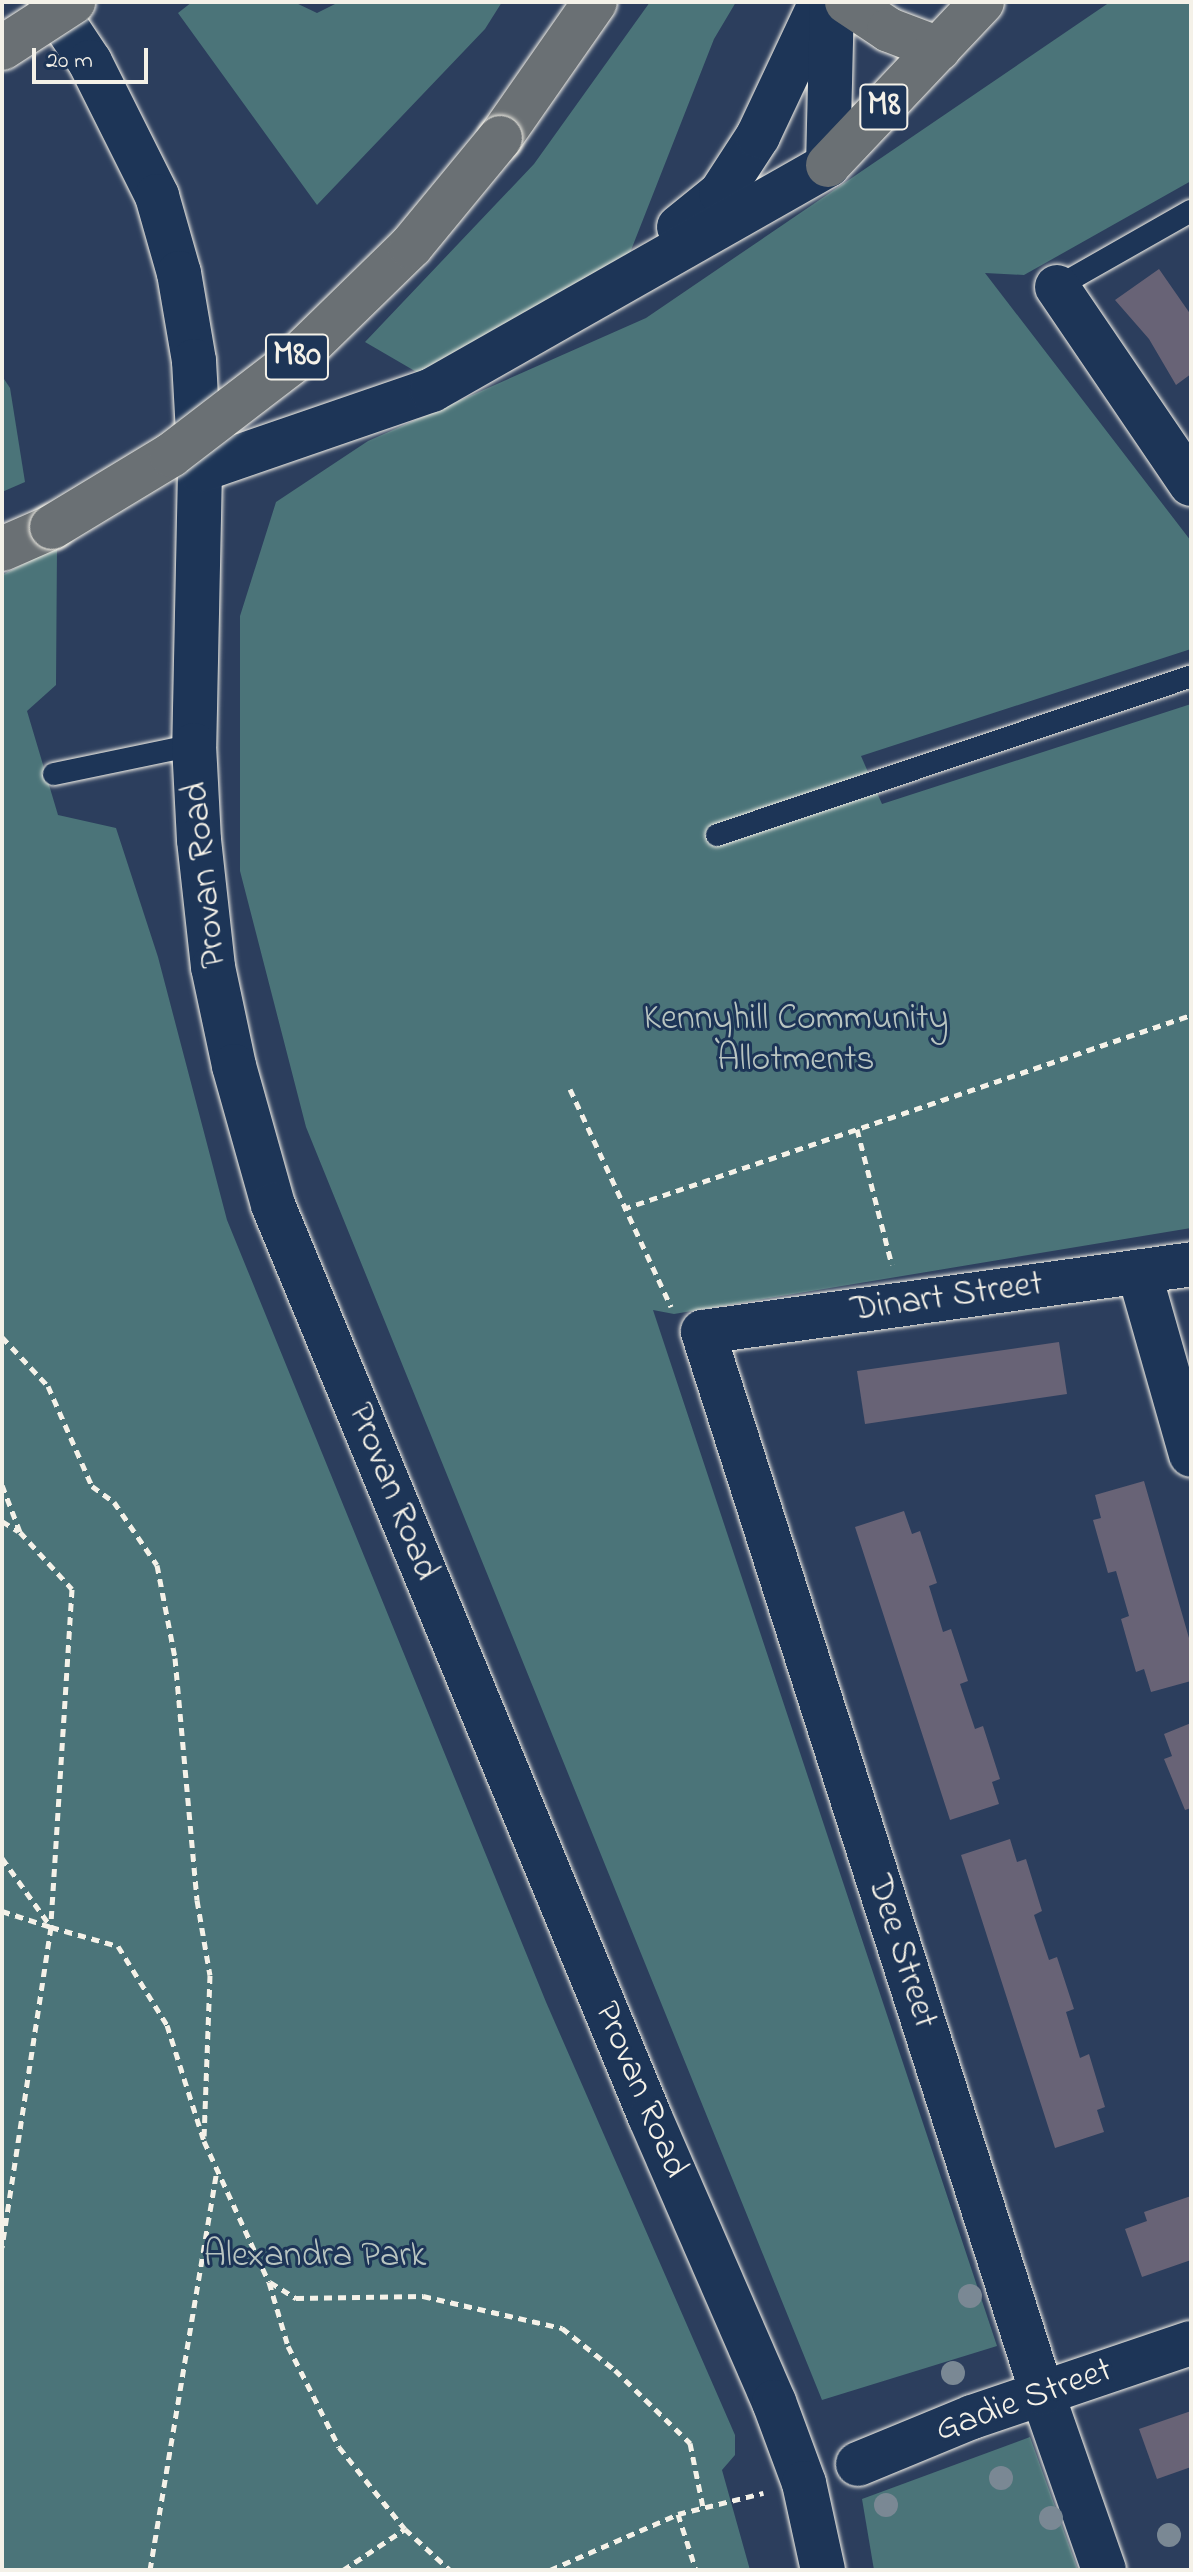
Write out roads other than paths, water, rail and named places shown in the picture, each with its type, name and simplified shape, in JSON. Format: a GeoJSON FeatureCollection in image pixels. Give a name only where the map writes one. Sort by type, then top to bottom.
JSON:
{"type":"FeatureCollection","features":[{"type":"Feature","properties":{"kind":"highway"},"geometry":{"type":"LineString","coordinates":[[2,48],[73,2]]}},
{"type":"Feature","properties":{"kind":"highway","name":"M80"},"geometry":{"type":"LineString","coordinates":[[2,549],[52,527],[171,455],[292,362],[411,246],[500,138],[595,2]]}},
{"type":"Feature","properties":{"kind":"highway","name":"M8"},"geometry":{"type":"LineString","coordinates":[[847,2],[889,30],[939,49]]}},
{"type":"Feature","properties":{"kind":"highway","name":"M8"},"geometry":{"type":"LineString","coordinates":[[828,165],[982,2]]}},
{"type":"Feature","properties":{"kind":"street","name":"Provan Road"},"geometry":{"type":"LineString","coordinates":[[50,2],[90,62],[157,196],[179,273],[194,361],[200,470],[194,745],[213,967],[234,1066],[273,1205],[804,2483],[823,2570]]}},
{"type":"Feature","properties":{"kind":"street"},"geometry":{"type":"LineString","coordinates":[[604,291],[721,193],[783,89],[821,2]]}},
{"type":"Feature","properties":{"kind":"street"},"geometry":{"type":"LineString","coordinates":[[200,470],[432,390],[828,165],[832,2]]}},
{"type":"Feature","properties":{"kind":"street"},"geometry":{"type":"LineString","coordinates":[[1057,287],[1191,484]]}},
{"type":"Feature","properties":{"kind":"street","name":"Dinart Street"},"geometry":{"type":"LineString","coordinates":[[703,1332],[1191,1264]]}},
{"type":"Feature","properties":{"kind":"street"},"geometry":{"type":"LineString","coordinates":[[1139,1272],[1191,1455]]}},
{"type":"Feature","properties":{"kind":"street","name":"Dee Street"},"geometry":{"type":"LineString","coordinates":[[703,1332],[1042,2393],[1104,2570]]}},
{"type":"Feature","properties":{"kind":"street","name":"Gadie Street"},"geometry":{"type":"LineString","coordinates":[[858,2464],[972,2417],[1191,2343]]}},
{"type":"Feature","properties":{"kind":"lane"},"geometry":{"type":"LineString","coordinates":[[1057,287],[1191,211]]}},
{"type":"Feature","properties":{"kind":"lane"},"geometry":{"type":"LineString","coordinates":[[717,835],[1191,676]]}},
{"type":"Feature","properties":{"kind":"lane"},"geometry":{"type":"LineString","coordinates":[[54,774],[194,745]]}},
{"type":"Feature","properties":{"kind":"park label","name":"Kennyhill Community Allotments"},"geometry":{"type":"Point","coordinates":[796,1040]}},
{"type":"Feature","properties":{"kind":"park label","name":"Alexandra Park"},"geometry":{"type":"Point","coordinates":[315,2257]}}]}
